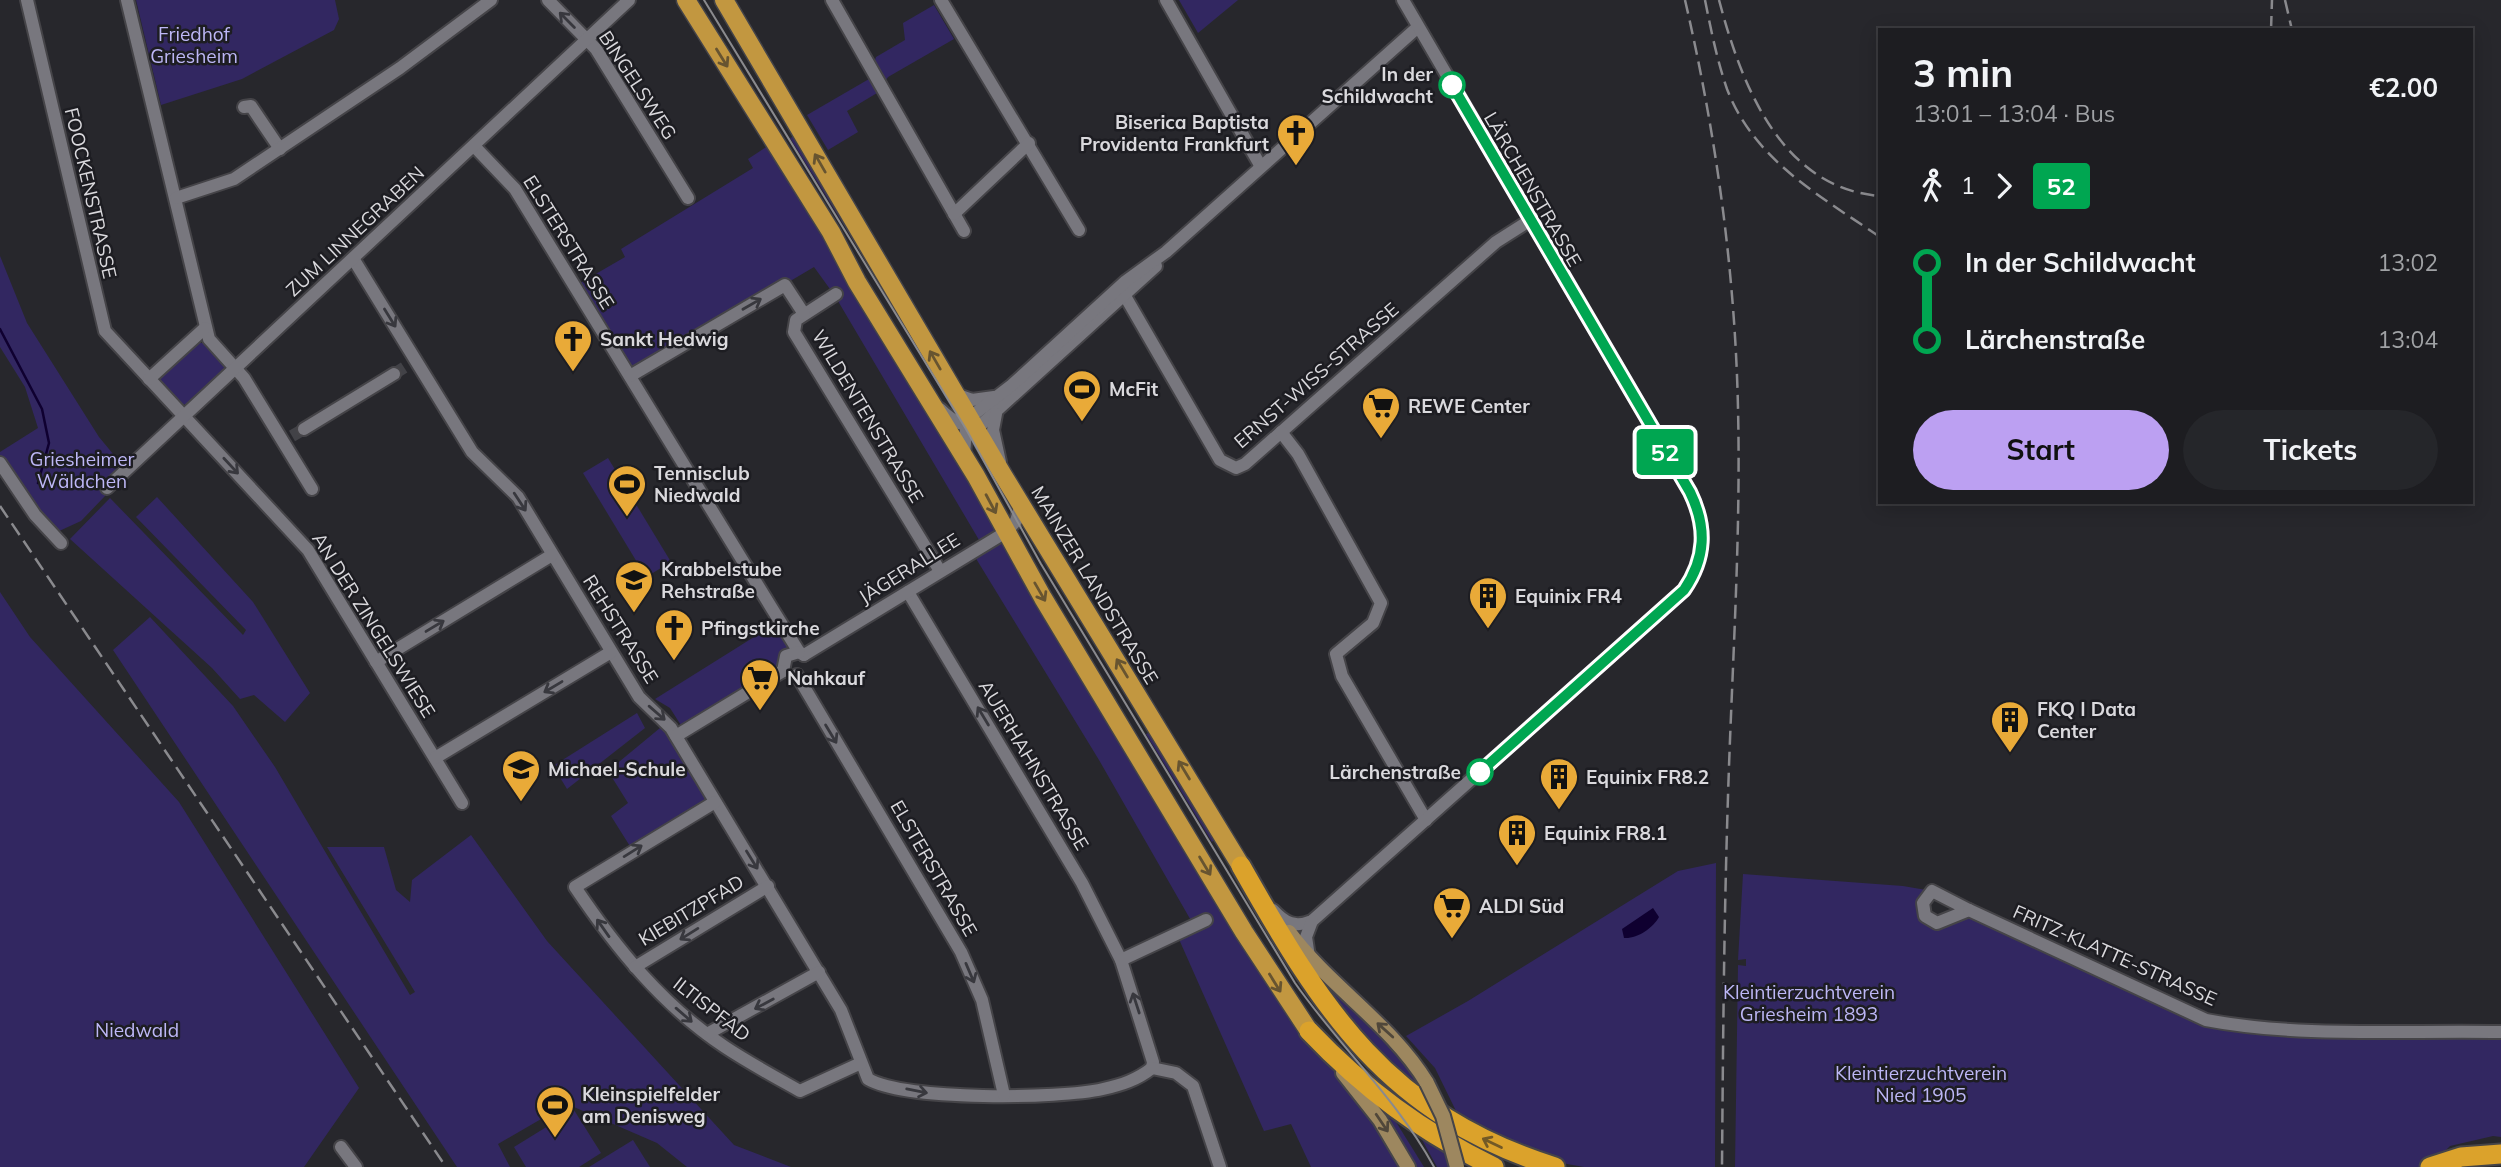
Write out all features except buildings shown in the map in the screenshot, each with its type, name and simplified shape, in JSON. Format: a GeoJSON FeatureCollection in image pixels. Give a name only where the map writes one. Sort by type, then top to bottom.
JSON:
{"type":"FeatureCollection","features":[{"type":"Feature","properties":{"kind":"highway"},"geometry":{"type":"LineString","coordinates":[[1241,866],[1316,992],[1371,1059],[1406,1090],[1451,1121],[1517,1155],[1555,1167]]}},
{"type":"Feature","properties":{"kind":"highway"},"geometry":{"type":"LineString","coordinates":[[1309,1031],[1382,1101],[1433,1136],[1494,1167]]}},
{"type":"Feature","properties":{"kind":"highway"},"geometry":{"type":"LineString","coordinates":[[2430,1167],[2461,1157],[2501,1154]]}},
{"type":"Feature","properties":{"kind":"main road"},"geometry":{"type":"LineString","coordinates":[[686,0],[810,198],[1244,932],[1309,1031],[1380,1120],[1408,1167]]}},
{"type":"Feature","properties":{"kind":"main road","name":"MAINZER LANDSTRASSE"},"geometry":{"type":"LineString","coordinates":[[724,0],[970,423],[1241,866],[1309,957],[1406,1051],[1427,1083],[1443,1116],[1457,1167]]}},
{"type":"Feature","properties":{"kind":"street","name":"FOOCKENSTRASSE"},"geometry":{"type":"LineString","coordinates":[[27,0],[105,331],[184,416]]}},
{"type":"Feature","properties":{"kind":"street"},"geometry":{"type":"LineString","coordinates":[[127,0],[209,339],[236,369],[287,439],[312,489]]}},
{"type":"Feature","properties":{"kind":"street"},"geometry":{"type":"LineString","coordinates":[[176,198],[234,179],[491,0]]}},
{"type":"Feature","properties":{"kind":"street","name":"BINGELSWEG"},"geometry":{"type":"LineString","coordinates":[[548,0],[587,39],[604,61],[688,198]]}},
{"type":"Feature","properties":{"kind":"street","name":"ZUM LINNEGRABEN"},"geometry":{"type":"LineString","coordinates":[[107,488],[354,260],[629,0]]}},
{"type":"Feature","properties":{"kind":"street"},"geometry":{"type":"LineString","coordinates":[[832,0],[964,231]]}},
{"type":"Feature","properties":{"kind":"street"},"geometry":{"type":"LineString","coordinates":[[941,0],[1030,144],[1079,230]]}},
{"type":"Feature","properties":{"kind":"street"},"geometry":{"type":"LineString","coordinates":[[1166,0],[1260,165]]}},
{"type":"Feature","properties":{"kind":"street","name":"LÄRCHENSTRASSE"},"geometry":{"type":"LineString","coordinates":[[1312,921],[1684,590],[1698,565],[1702,549],[1701,519],[1690,492],[1402,0]]}},
{"type":"Feature","properties":{"kind":"street"},"geometry":{"type":"LineString","coordinates":[[965,457],[970,423],[997,397],[1109,296],[1166,252],[1260,165],[1418,27]]}},
{"type":"Feature","properties":{"kind":"street"},"geometry":{"type":"LineString","coordinates":[[244,107],[251,106],[280,149]]}},
{"type":"Feature","properties":{"kind":"street"},"geometry":{"type":"LineString","coordinates":[[954,214],[1030,144]]}},
{"type":"Feature","properties":{"kind":"street","name":"ELSTERSTRASSE"},"geometry":{"type":"LineString","coordinates":[[474,146],[515,189],[802,654]]}},
{"type":"Feature","properties":{"kind":"street","name":"ERNST-WISS-STRASSE"},"geometry":{"type":"LineString","coordinates":[[1125,296],[1224,465],[1236,468],[1245,464],[1496,242],[1529,221]]}},
{"type":"Feature","properties":{"kind":"street"},"geometry":{"type":"LineString","coordinates":[[924,394],[951,419],[970,423],[996,414],[1155,268],[1166,252]]}},
{"type":"Feature","properties":{"kind":"street","name":"REHSTRASSE"},"geometry":{"type":"LineString","coordinates":[[354,260],[405,367],[472,453],[518,497],[639,697],[663,718],[676,736],[841,1010],[860,1063]]}},
{"type":"Feature","properties":{"kind":"street"},"geometry":{"type":"LineString","coordinates":[[630,376],[785,285],[804,314]]}},
{"type":"Feature","properties":{"kind":"street","name":"WILDENTENSTRASSE"},"geometry":{"type":"LineString","coordinates":[[836,294],[796,320],[794,332],[940,571]]}},
{"type":"Feature","properties":{"kind":"street"},"geometry":{"type":"LineString","coordinates":[[1109,296],[1125,296]]}},
{"type":"Feature","properties":{"kind":"street"},"geometry":{"type":"LineString","coordinates":[[1107,313],[1120,308],[1132,309]]}},
{"type":"Feature","properties":{"kind":"street"},"geometry":{"type":"LineString","coordinates":[[149,379],[205,328]]}},
{"type":"Feature","properties":{"kind":"street"},"geometry":{"type":"LineString","coordinates":[[304,429],[405,367]]}},
{"type":"Feature","properties":{"kind":"street"},"geometry":{"type":"LineString","coordinates":[[955,394],[972,400],[997,397]]}},
{"type":"Feature","properties":{"kind":"street"},"geometry":{"type":"LineString","coordinates":[[996,414],[993,430],[1003,475]]}},
{"type":"Feature","properties":{"kind":"street","name":"AN DER ZINGELSWIESE"},"geometry":{"type":"LineString","coordinates":[[184,416],[308,550],[463,803]]}},
{"type":"Feature","properties":{"kind":"street"},"geometry":{"type":"LineString","coordinates":[[1281,432],[1298,454],[1381,603],[1373,623],[1336,654],[1337,661],[1342,676],[1426,820]]}},
{"type":"Feature","properties":{"kind":"street"},"geometry":{"type":"LineString","coordinates":[[0,464],[36,515],[61,543]]}},
{"type":"Feature","properties":{"kind":"street"},"geometry":{"type":"LineString","coordinates":[[1006,532],[1016,521],[1021,504]]}},
{"type":"Feature","properties":{"kind":"street","name":"JÄGERALLEE"},"geometry":{"type":"LineString","coordinates":[[676,736],[783,671],[786,656],[802,654],[1006,532]]}},
{"type":"Feature","properties":{"kind":"street"},"geometry":{"type":"LineString","coordinates":[[376,662],[552,555]]}},
{"type":"Feature","properties":{"kind":"street","name":"AUERHAHNSTRASSE"},"geometry":{"type":"LineString","coordinates":[[908,592],[1055,834],[1121,960],[1146,1035],[1152,1068]]}},
{"type":"Feature","properties":{"kind":"street"},"geometry":{"type":"LineString","coordinates":[[435,758],[611,652]]}},
{"type":"Feature","properties":{"kind":"street"},"geometry":{"type":"LineString","coordinates":[[783,671],[797,675],[804,668],[802,654]]}},
{"type":"Feature","properties":{"kind":"street","name":"ELSTERSTRASSE"},"geometry":{"type":"LineString","coordinates":[[797,675],[961,952],[982,1000],[1004,1096]]}},
{"type":"Feature","properties":{"kind":"street","name":"ILTISPFAD"},"geometry":{"type":"LineString","coordinates":[[715,802],[575,887],[608,936],[635,967],[707,1034],[800,1091],[860,1063]]}},
{"type":"Feature","properties":{"kind":"street","name":"KIEBITZPFAD"},"geometry":{"type":"LineString","coordinates":[[635,967],[768,886]]}},
{"type":"Feature","properties":{"kind":"street"},"geometry":{"type":"LineString","coordinates":[[1270,908],[1290,924],[1297,926],[1312,921]]}},
{"type":"Feature","properties":{"kind":"street","name":"FRITZ-KLATTE-STRASSE"},"geometry":{"type":"LineString","coordinates":[[1969,910],[2206,1020],[2236,1026],[2332,1030],[2501,1032]]}},
{"type":"Feature","properties":{"kind":"street"},"geometry":{"type":"LineString","coordinates":[[1121,960],[1206,920]]}},
{"type":"Feature","properties":{"kind":"street"},"geometry":{"type":"LineString","coordinates":[[1309,957],[1306,937],[1312,921]]}},
{"type":"Feature","properties":{"kind":"street"},"geometry":{"type":"LineString","coordinates":[[707,1034],[819,972]]}},
{"type":"Feature","properties":{"kind":"street"},"geometry":{"type":"LineString","coordinates":[[860,1063],[864,1074],[873,1082],[935,1094],[1050,1096],[1101,1090],[1137,1079],[1152,1068],[1175,1073],[1193,1086],[1220,1167]]}},
{"type":"Feature","properties":{"kind":"street"},"geometry":{"type":"LineString","coordinates":[[341,1147],[356,1167]]}},
{"type":"Feature","properties":{"kind":"green space","name":"Friedhof Griesheim"},"geometry":{"type":"Polygon","coordinates":[[[136,0],[335,0],[339,19],[334,30],[242,79],[161,105],[136,0]]]}},
{"type":"Feature","properties":{"kind":"green space"},"geometry":{"type":"Polygon","coordinates":[[[1179,0],[1238,0],[1198,33],[1179,0]]]}},
{"type":"Feature","properties":{"kind":"green space"},"geometry":{"type":"Polygon","coordinates":[[[934,5],[954,39],[888,77],[877,93],[847,111],[858,132],[828,150],[807,115],[869,79],[876,57],[905,40],[903,23],[934,5]]]}},
{"type":"Feature","properties":{"kind":"green space"},"geometry":{"type":"Polygon","coordinates":[[[795,136],[947,392],[790,138],[795,136]]]}},
{"type":"Feature","properties":{"kind":"green space"},"geometry":{"type":"Polygon","coordinates":[[[774,142],[1244,932],[1408,1167],[1311,1167],[1291,1124],[1264,1131],[1174,928],[1193,924],[1099,760],[972,552],[982,545],[835,296],[814,267],[630,376],[575,286],[625,257],[621,249],[753,168],[748,159],[774,142]]]}},
{"type":"Feature","properties":{"kind":"green space","name":"Griesheimer Wäldchen"},"geometry":{"type":"Polygon","coordinates":[[[0,256],[27,323],[99,437],[128,472],[81,521],[57,532],[0,466],[0,452],[38,428],[25,387],[0,347],[0,256]]]}},
{"type":"Feature","properties":{"kind":"green space"},"geometry":{"type":"Polygon","coordinates":[[[195,343],[203,343],[225,366],[223,372],[188,404],[180,405],[160,385],[161,377],[195,343]]]}},
{"type":"Feature","properties":{"kind":"green space","name":"Tennisclub Niedwald"},"geometry":{"type":"Polygon","coordinates":[[[608,458],[671,562],[646,577],[583,473],[608,458]]]}},
{"type":"Feature","properties":{"kind":"green space"},"geometry":{"type":"Polygon","coordinates":[[[157,497],[253,602],[310,693],[285,722],[254,695],[240,699],[212,668],[70,539],[110,498],[243,635],[246,630],[136,517],[157,497]]]}},
{"type":"Feature","properties":{"kind":"green space","name":"Niedwald"},"geometry":{"type":"Polygon","coordinates":[[[0,592],[30,637],[179,802],[359,1088],[304,1167],[0,1167],[0,592]]]}},
{"type":"Feature","properties":{"kind":"green space"},"geometry":{"type":"Polygon","coordinates":[[[150,617],[233,706],[275,767],[410,995],[415,992],[327,847],[384,847],[396,890],[410,902],[412,880],[471,835],[547,941],[734,1145],[791,1167],[687,1167],[657,1143],[567,1104],[498,1144],[510,1167],[457,1167],[113,650],[150,617]]]}},
{"type":"Feature","properties":{"kind":"green space"},"geometry":{"type":"Polygon","coordinates":[[[778,622],[796,651],[782,669],[684,730],[670,708],[655,699],[778,622]]]}},
{"type":"Feature","properties":{"kind":"green space"},"geometry":{"type":"Polygon","coordinates":[[[637,713],[645,728],[567,789],[553,766],[637,713]]]}},
{"type":"Feature","properties":{"kind":"green space"},"geometry":{"type":"Polygon","coordinates":[[[660,728],[667,730],[710,799],[633,851],[611,816],[628,803],[608,771],[660,728]]]}},
{"type":"Feature","properties":{"kind":"green space"},"geometry":{"type":"Polygon","coordinates":[[[1150,732],[1214,840],[1212,842],[1146,734],[1150,732]]]}},
{"type":"Feature","properties":{"kind":"green space"},"geometry":{"type":"Polygon","coordinates":[[[1716,863],[1715,1167],[1584,1167],[1556,1162],[1485,1134],[1456,1111],[1435,1068],[1406,1036],[1468,1001],[1678,871],[1716,863]]]}},
{"type":"Feature","properties":{"kind":"green space"},"geometry":{"type":"Polygon","coordinates":[[[1743,874],[1903,886],[1932,891],[1923,903],[1937,923],[1969,910],[2186,1010],[2236,1026],[2501,1032],[2501,1137],[2493,1136],[2450,1146],[2429,1167],[1735,1167],[1738,965],[1746,966],[1746,959],[1738,960],[1743,874]]]}},
{"type":"Feature","properties":{"kind":"green space"},"geometry":{"type":"Polygon","coordinates":[[[1314,972],[1402,1056],[1431,1103],[1375,1053],[1314,972]]]}},
{"type":"Feature","properties":{"kind":"green space"},"geometry":{"type":"Polygon","coordinates":[[[1378,1106],[1396,1122],[1424,1167],[1413,1167],[1378,1106]]]}},
{"type":"Feature","properties":{"kind":"green space","name":"Kleinspielfelder am Denisweg"},"geometry":{"type":"Polygon","coordinates":[[[574,1110],[601,1153],[579,1167],[526,1167],[514,1147],[574,1110]]]}},
{"type":"Feature","properties":{"kind":"green space"},"geometry":{"type":"Polygon","coordinates":[[[1420,1136],[1447,1153],[1451,1167],[1437,1167],[1420,1136]]]}},
{"type":"Feature","properties":{"kind":"green space"},"geometry":{"type":"Polygon","coordinates":[[[633,1140],[650,1167],[589,1167],[633,1140]]]}},
{"type":"Feature","properties":{"kind":"shaded area"},"geometry":{"type":"Polygon","coordinates":[[[1653,908],[1659,917],[1653,925],[1639,935],[1624,938],[1622,929],[1653,908]]]}},
{"type":"Feature","properties":{"kind":"waterway"},"geometry":{"type":"LineString","coordinates":[[0,329],[42,409],[49,443],[38,483]]}},
{"type":"Feature","properties":{"kind":"tunnel"},"geometry":{"type":"LineString","coordinates":[[394,374],[405,367]]}},
{"type":"Feature","properties":{"kind":"tunnel"},"geometry":{"type":"LineString","coordinates":[[292,436],[304,429]]}},
{"type":"Feature","properties":{"kind":"tram line"},"geometry":{"type":"LineString","coordinates":[[704,0],[966,429],[1041,564],[1295,983],[1403,1118],[1434,1167]]}},
{"type":"Feature","properties":{"kind":"railway"},"geometry":{"type":"LineString","coordinates":[[1685,0],[1706,101],[1722,203],[1733,305],[1738,408],[1722,1167]]}},
{"type":"Feature","properties":{"kind":"railway"},"geometry":{"type":"LineString","coordinates":[[1705,0],[1727,89],[1754,136],[1771,156],[1812,191],[1878,236]]}},
{"type":"Feature","properties":{"kind":"railway"},"geometry":{"type":"LineString","coordinates":[[1719,0],[1739,65],[1753,96],[1770,126],[1791,152],[1816,174],[1845,189],[1878,196]]}},
{"type":"Feature","properties":{"kind":"railway"},"geometry":{"type":"LineString","coordinates":[[2271,28],[2272,0]]}},
{"type":"Feature","properties":{"kind":"railway"},"geometry":{"type":"LineString","coordinates":[[2285,0],[2292,28]]}},
{"type":"Feature","properties":{"kind":"railway"},"geometry":{"type":"LineString","coordinates":[[0,506],[446,1167]]}},
{"type":"Feature","properties":{"kind":"bus line","name":"52"},"geometry":{"type":"LineString","coordinates":[[1452,85],[1517,201],[1690,492],[1701,519],[1703,532],[1698,565],[1684,590],[1480,772]]}},
{"type":"Feature","properties":{"kind":"place","name":"In der Schildwacht"},"geometry":{"type":"Point","coordinates":[1452,85]}},
{"type":"Feature","properties":{"kind":"place","name":"Biserica Baptista Providenta Frankfurt"},"geometry":{"type":"Point","coordinates":[1296,167]}},
{"type":"Feature","properties":{"kind":"place","name":"Sankt Hedwig"},"geometry":{"type":"Point","coordinates":[573,373]}},
{"type":"Feature","properties":{"kind":"place","name":"McFit"},"geometry":{"type":"Point","coordinates":[1082,423]}},
{"type":"Feature","properties":{"kind":"place","name":"REWE Center"},"geometry":{"type":"Point","coordinates":[1381,440]}},
{"type":"Feature","properties":{"kind":"place","name":"Tennisclub Niedwald"},"geometry":{"type":"Point","coordinates":[627,518]}},
{"type":"Feature","properties":{"kind":"place","name":"Krabbelstube Rehstraße"},"geometry":{"type":"Point","coordinates":[634,614]}},
{"type":"Feature","properties":{"kind":"place","name":"Equinix FR4"},"geometry":{"type":"Point","coordinates":[1488,630]}},
{"type":"Feature","properties":{"kind":"place","name":"Pfingstkirche"},"geometry":{"type":"Point","coordinates":[674,662]}},
{"type":"Feature","properties":{"kind":"place","name":"Nahkauf"},"geometry":{"type":"Point","coordinates":[760,712]}},
{"type":"Feature","properties":{"kind":"place","name":"FKQ I Data Center"},"geometry":{"type":"Point","coordinates":[2010,754]}},
{"type":"Feature","properties":{"kind":"place","name":"Lärchenstraße"},"geometry":{"type":"Point","coordinates":[1480,772]}},
{"type":"Feature","properties":{"kind":"place","name":"Michael-Schule"},"geometry":{"type":"Point","coordinates":[521,803]}},
{"type":"Feature","properties":{"kind":"place","name":"Equinix FR8.2"},"geometry":{"type":"Point","coordinates":[1559,811]}},
{"type":"Feature","properties":{"kind":"place","name":"Equinix FR8.1"},"geometry":{"type":"Point","coordinates":[1517,867]}},
{"type":"Feature","properties":{"kind":"place","name":"ALDI Süd"},"geometry":{"type":"Point","coordinates":[1452,940]}},
{"type":"Feature","properties":{"kind":"place","name":"Kleinspielfelder am Denisweg"},"geometry":{"type":"Point","coordinates":[555,1139]}},
{"type":"Feature","properties":{"kind":"park label","name":"Kleintierzuchtverein Griesheim 1893"},"geometry":{"type":"Point","coordinates":[1809,1003]}},
{"type":"Feature","properties":{"kind":"park label","name":"Kleintierzuchtverein Nied 1905"},"geometry":{"type":"Point","coordinates":[1921,1084]}}]}
